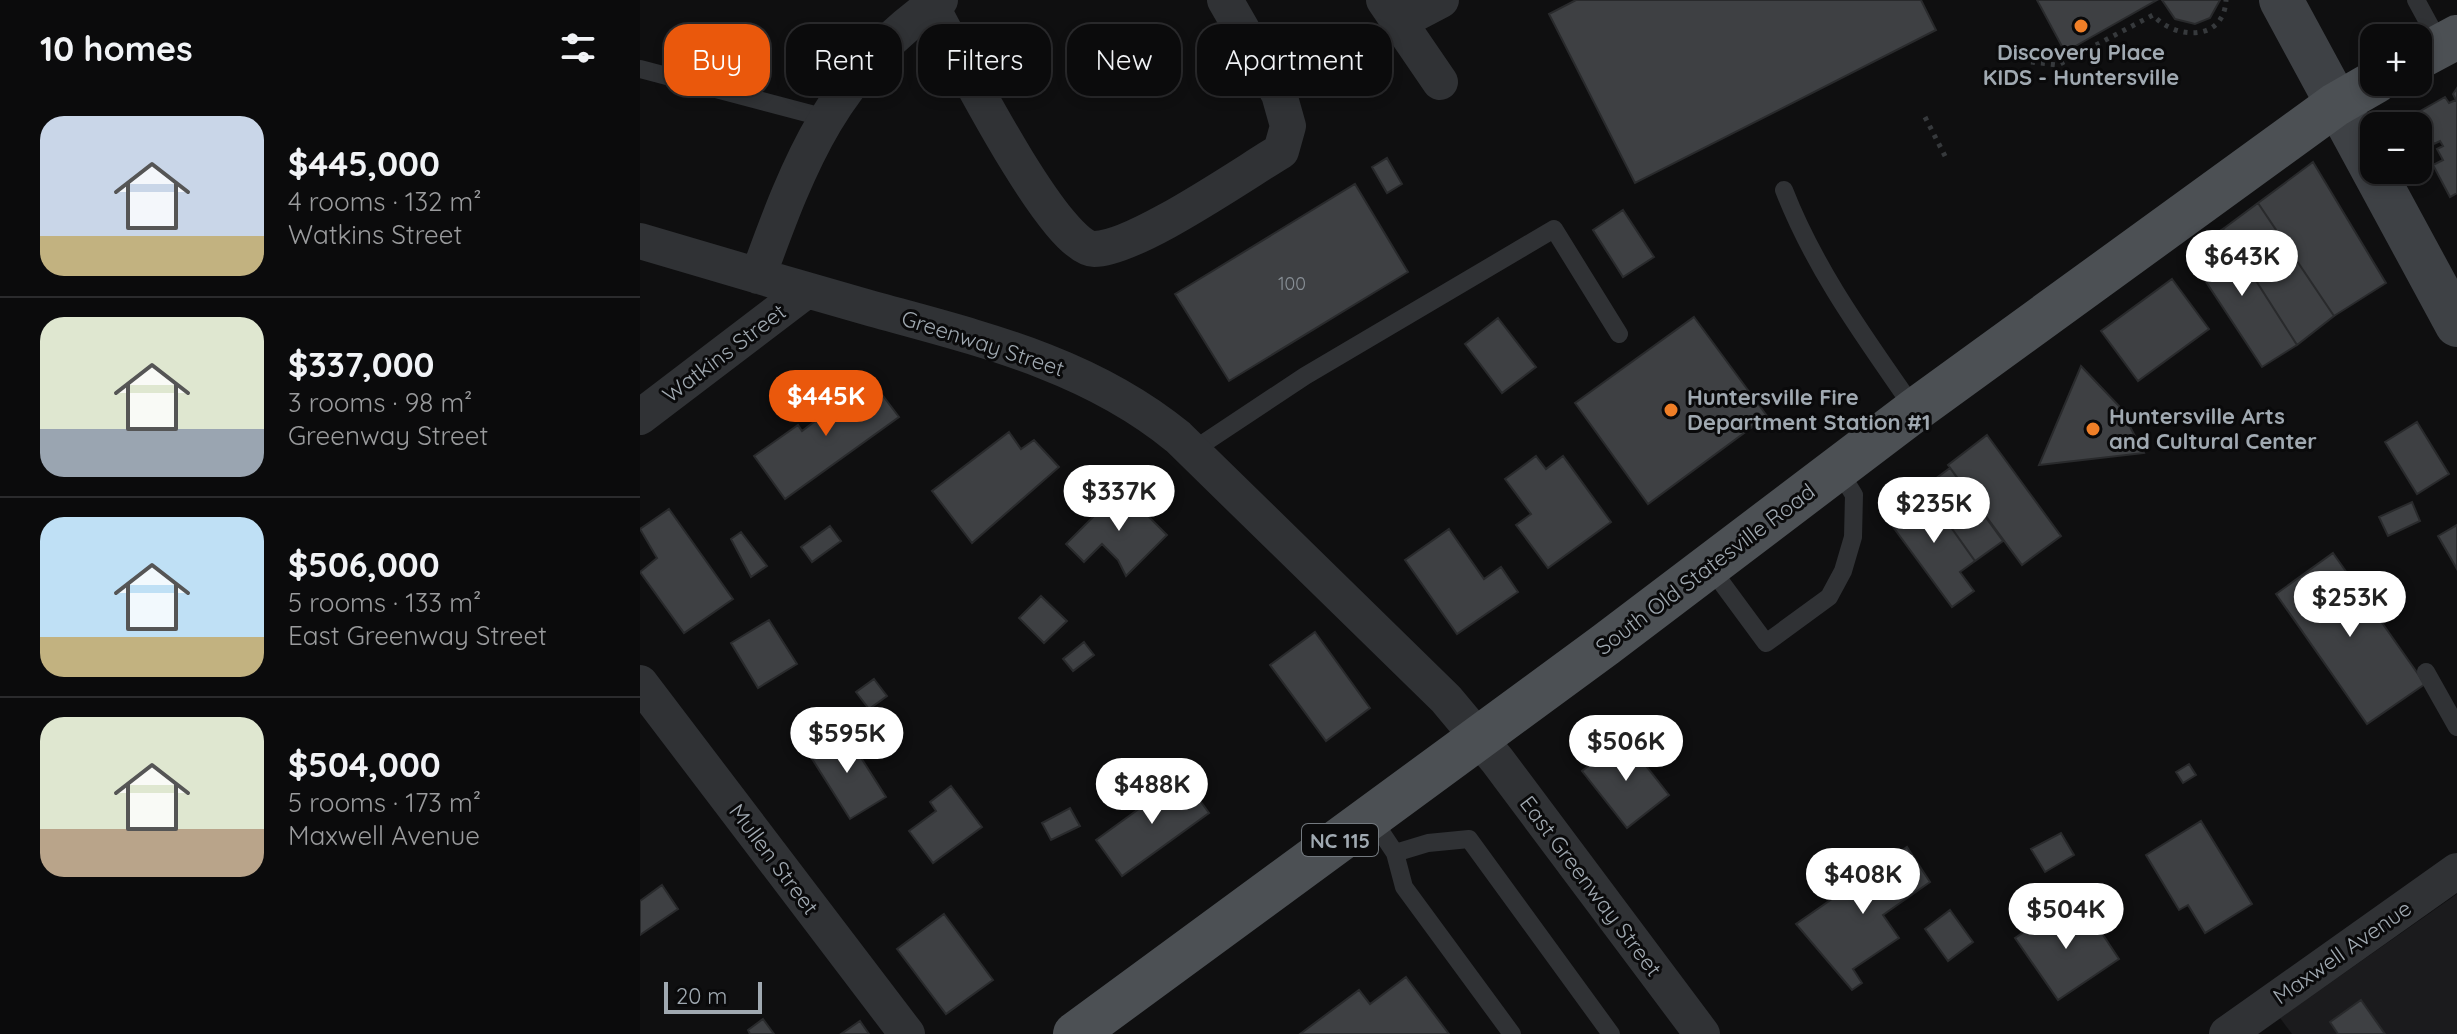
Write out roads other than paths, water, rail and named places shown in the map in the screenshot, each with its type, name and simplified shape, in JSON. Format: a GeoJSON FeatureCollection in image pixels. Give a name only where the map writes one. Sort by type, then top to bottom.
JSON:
{"type":"FeatureCollection","features":[{"type":"Feature","properties":{"kind":"main road"},"geometry":{"type":"LineString","coordinates":[[2281,0],[2335,105],[2457,325]]}},
{"type":"Feature","properties":{"kind":"main road","name":"NC 115"},"geometry":{"type":"LineString","coordinates":[[2335,105],[2360,91]]}},
{"type":"Feature","properties":{"kind":"main road","name":"South Old Statesville Road"},"geometry":{"type":"LineString","coordinates":[[1075,1034],[1710,567],[1915,410],[2335,105]]}},
{"type":"Feature","properties":{"kind":"street"},"geometry":{"type":"LineString","coordinates":[[758,276],[797,171],[826,118],[870,58],[933,2],[1025,175],[1071,239],[1091,249],[1127,243],[1281,151],[1288,126],[1279,94],[1225,0]]}},
{"type":"Feature","properties":{"kind":"street"},"geometry":{"type":"LineString","coordinates":[[1440,82],[1391,11],[1441,0]]}},
{"type":"Feature","properties":{"kind":"street","name":"Greenway Street"},"geometry":{"type":"LineString","coordinates":[[640,241],[1016,349],[1071,370],[1151,416],[1192,451],[1446,699],[1479,738]]}},
{"type":"Feature","properties":{"kind":"street","name":"Watkins Street"},"geometry":{"type":"LineString","coordinates":[[640,417],[807,290]]}},
{"type":"Feature","properties":{"kind":"street","name":"Mullen Street"},"geometry":{"type":"LineString","coordinates":[[640,683],[907,1034]]}},
{"type":"Feature","properties":{"kind":"street","name":"East Greenway Street"},"geometry":{"type":"LineString","coordinates":[[1479,738],[1702,1034]]}},
{"type":"Feature","properties":{"kind":"street","name":"Maxwell Avenue"},"geometry":{"type":"LineString","coordinates":[[2227,1034],[2457,871]]}},
{"type":"Feature","properties":{"kind":"lane"},"geometry":{"type":"LineString","coordinates":[[2416,0],[2439,47]]}},
{"type":"Feature","properties":{"kind":"lane"},"geometry":{"type":"LineString","coordinates":[[640,69],[826,118]]}},
{"type":"Feature","properties":{"kind":"lane"},"geometry":{"type":"LineString","coordinates":[[1784,190],[1799,229],[1832,291],[1915,410]]}},
{"type":"Feature","properties":{"kind":"lane"},"geometry":{"type":"LineString","coordinates":[[1192,451],[1305,376],[1554,229],[1619,334]]}},
{"type":"Feature","properties":{"kind":"lane"},"geometry":{"type":"LineString","coordinates":[[1710,567],[1766,643],[1829,597],[1843,571],[1853,537],[1854,495],[1838,469]]}},
{"type":"Feature","properties":{"kind":"lane"},"geometry":{"type":"LineString","coordinates":[[2426,672],[2457,727]]}},
{"type":"Feature","properties":{"kind":"lane"},"geometry":{"type":"LineString","coordinates":[[1371,817],[1395,853],[1404,887],[1512,1034]]}},
{"type":"Feature","properties":{"kind":"lane"},"geometry":{"type":"LineString","coordinates":[[1395,853],[1428,843],[1469,839],[1611,1034]]}},
{"type":"Feature","properties":{"kind":"place","name":"Discovery Place KIDS - Huntersville"},"geometry":{"type":"Point","coordinates":[2081,26]}},
{"type":"Feature","properties":{"kind":"place","name":"Huntersville Fire Department Station #1"},"geometry":{"type":"Point","coordinates":[1671,410]}},
{"type":"Feature","properties":{"kind":"place","name":"Huntersville Arts and Cultural Center"},"geometry":{"type":"Point","coordinates":[2093,429]}}]}
